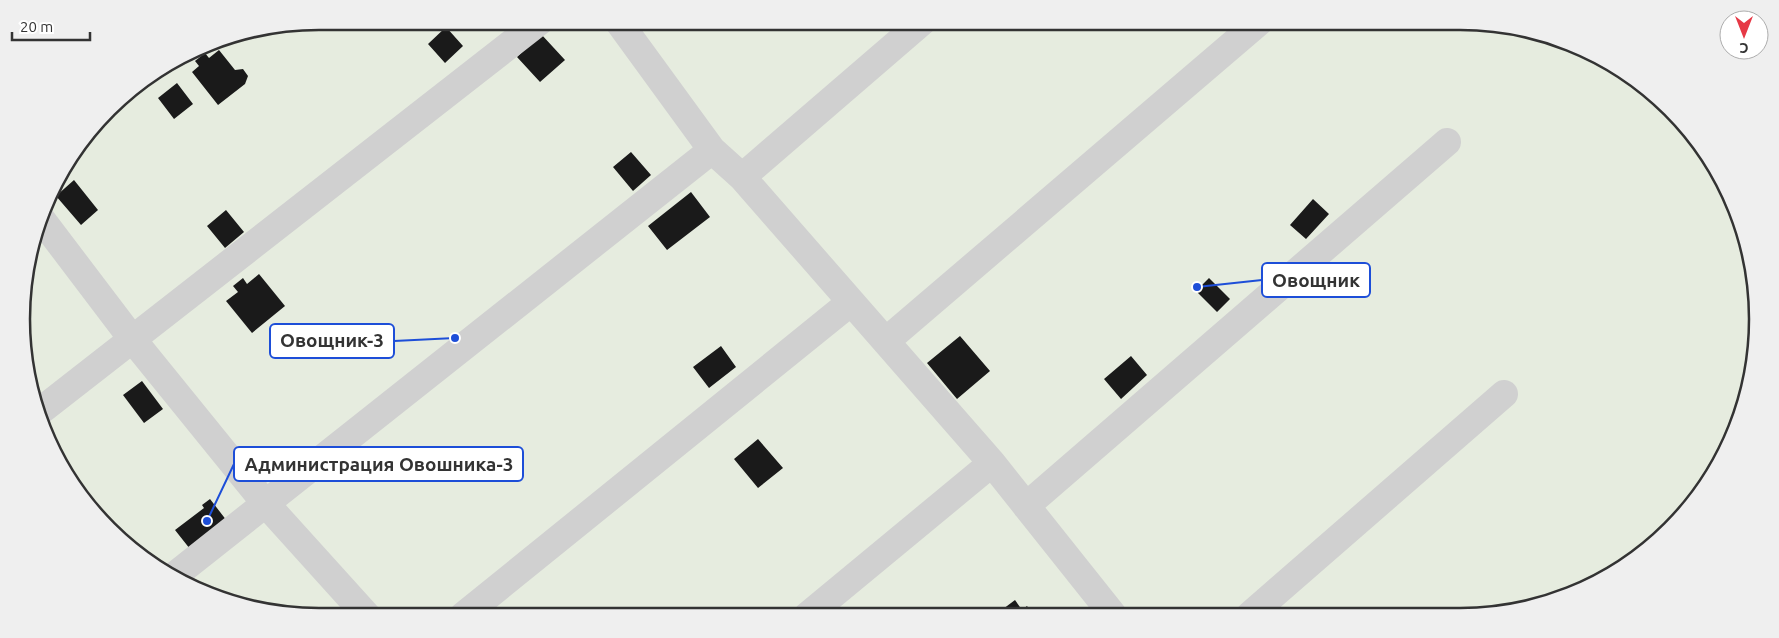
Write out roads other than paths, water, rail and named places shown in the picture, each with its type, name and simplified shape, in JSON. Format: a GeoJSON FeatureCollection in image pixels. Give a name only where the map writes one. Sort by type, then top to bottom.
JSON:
{"type":"FeatureCollection","features":[{"type":"Feature","properties":{"kind":"lane"},"geometry":{"type":"LineString","coordinates":[[44,408],[529,30]]}},
{"type":"Feature","properties":{"kind":"lane"},"geometry":{"type":"LineString","coordinates":[[625,30],[712,150],[742,178],[886,341],[992,464],[1107,608]]}},
{"type":"Feature","properties":{"kind":"lane"},"geometry":{"type":"LineString","coordinates":[[742,178],[913,30]]}},
{"type":"Feature","properties":{"kind":"lane"},"geometry":{"type":"LineString","coordinates":[[886,341],[1249,30]]}},
{"type":"Feature","properties":{"kind":"lane"},"geometry":{"type":"LineString","coordinates":[[1026,506],[1447,142]]}},
{"type":"Feature","properties":{"kind":"lane"},"geometry":{"type":"LineString","coordinates":[[179,572],[712,150]]}},
{"type":"Feature","properties":{"kind":"lane"},"geometry":{"type":"LineString","coordinates":[[46,225],[133,340],[266,504],[360,608]]}},
{"type":"Feature","properties":{"kind":"lane"},"geometry":{"type":"LineString","coordinates":[[473,608],[851,302]]}},
{"type":"Feature","properties":{"kind":"lane"},"geometry":{"type":"LineString","coordinates":[[1258,608],[1504,394]]}},
{"type":"Feature","properties":{"kind":"lane"},"geometry":{"type":"LineString","coordinates":[[817,608],[992,464]]}},
{"type":"Feature","properties":{"kind":"place","name":"Овощник"},"geometry":{"type":"Point","coordinates":[1197,287]}},
{"type":"Feature","properties":{"kind":"place","name":"Овощник-3"},"geometry":{"type":"Point","coordinates":[455,338]}},
{"type":"Feature","properties":{"kind":"place","name":"Администрация Овошника-3"},"geometry":{"type":"Point","coordinates":[207,521]}}]}
